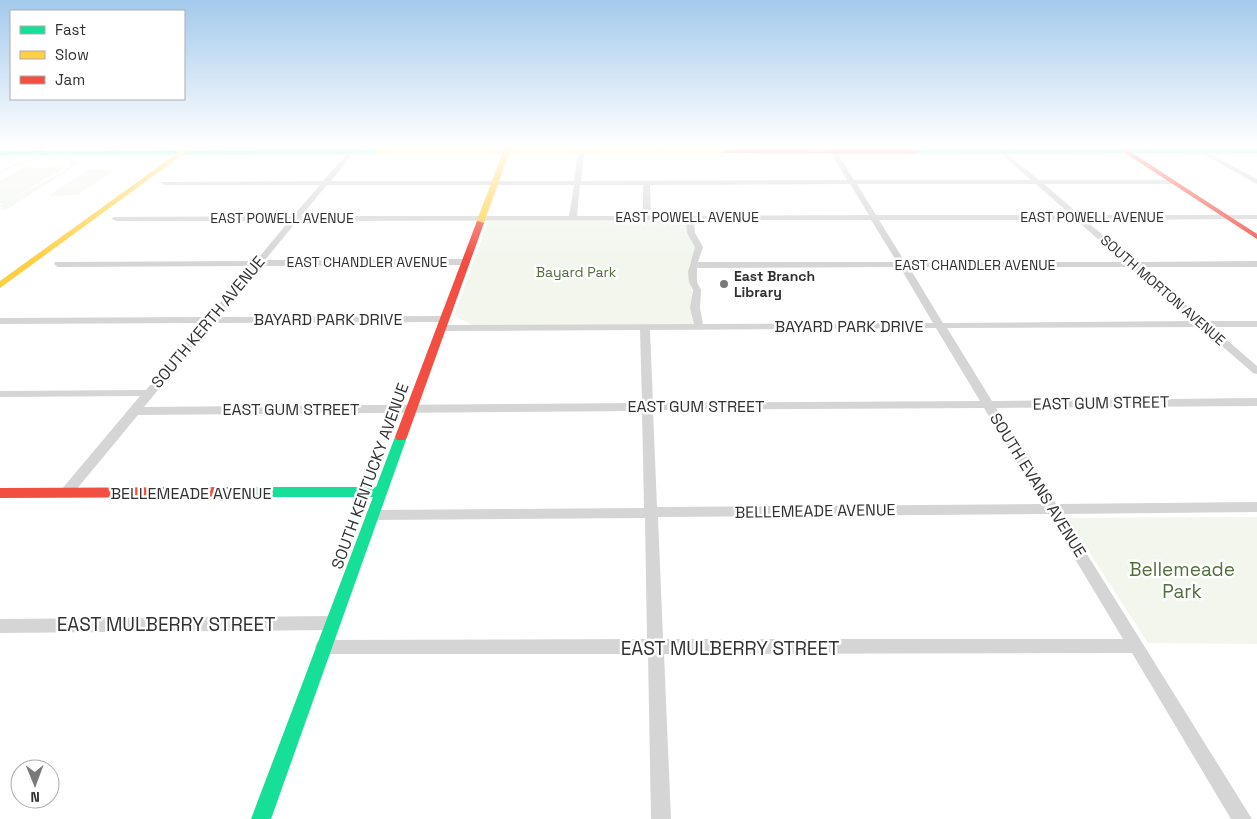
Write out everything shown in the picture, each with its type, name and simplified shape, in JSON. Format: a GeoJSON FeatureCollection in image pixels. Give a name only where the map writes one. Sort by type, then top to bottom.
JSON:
{"type":"FeatureCollection","features":[{"type":"Feature","properties":{"kind":"main road"},"geometry":{"type":"LineString","coordinates":[[37,258],[19,263],[14,262],[125,182]]}},
{"type":"Feature","properties":{"kind":"main road"},"geometry":{"type":"LineString","coordinates":[[0,285],[136,182]]}},
{"type":"Feature","properties":{"kind":"main road","name":"SOUTH KENTUCKY AVENUE"},"geometry":{"type":"LineString","coordinates":[[262,819],[323,647],[374,515],[495,182]]}},
{"type":"Feature","properties":{"kind":"main road"},"geometry":{"type":"LineString","coordinates":[[1171,182],[1257,237]]}},
{"type":"Feature","properties":{"kind":"main road","name":"BELLEMEADE AVENUE"},"geometry":{"type":"LineString","coordinates":[[0,493],[381,492]]}},
{"type":"Feature","properties":{"kind":"street"},"geometry":{"type":"LineString","coordinates":[[164,183],[290,182]]}},
{"type":"Feature","properties":{"kind":"street","name":"SOUTH KERTH AVENUE"},"geometry":{"type":"LineString","coordinates":[[66,493],[326,182]]}},
{"type":"Feature","properties":{"kind":"street"},"geometry":{"type":"LineString","coordinates":[[573,217],[577,182]]}},
{"type":"Feature","properties":{"kind":"street"},"geometry":{"type":"LineString","coordinates":[[646,182],[647,217]]}},
{"type":"Feature","properties":{"kind":"street","name":"SOUTH EVANS AVENUE"},"geometry":{"type":"LineString","coordinates":[[852,182],[1242,819]]}},
{"type":"Feature","properties":{"kind":"street","name":"SOUTH MORTON AVENUE"},"geometry":{"type":"LineString","coordinates":[[1036,182],[1257,371]]}},
{"type":"Feature","properties":{"kind":"street"},"geometry":{"type":"LineString","coordinates":[[690,217],[691,234],[700,247],[692,278],[697,290],[695,308],[699,327]]}},
{"type":"Feature","properties":{"kind":"street","name":"EAST POWELL AVENUE"},"geometry":{"type":"LineString","coordinates":[[116,219],[1257,217]]}},
{"type":"Feature","properties":{"kind":"street","name":"EAST CHANDLER AVENUE"},"geometry":{"type":"LineString","coordinates":[[58,264],[466,262]]}},
{"type":"Feature","properties":{"kind":"street","name":"EAST CHANDLER AVENUE"},"geometry":{"type":"LineString","coordinates":[[694,265],[1257,264]]}},
{"type":"Feature","properties":{"kind":"street","name":"BAYARD PARK DRIVE"},"geometry":{"type":"LineString","coordinates":[[0,321],[210,320],[645,327],[1257,324]]}},
{"type":"Feature","properties":{"kind":"street"},"geometry":{"type":"LineString","coordinates":[[645,327],[654,621],[657,648],[661,819]]}},
{"type":"Feature","properties":{"kind":"street"},"geometry":{"type":"LineString","coordinates":[[0,394],[149,393]]}},
{"type":"Feature","properties":{"kind":"street","name":"EAST GUM STREET"},"geometry":{"type":"LineString","coordinates":[[134,411],[1257,402]]}},
{"type":"Feature","properties":{"kind":"street","name":"BELLEMEADE AVENUE"},"geometry":{"type":"LineString","coordinates":[[374,515],[1257,507]]}},
{"type":"Feature","properties":{"kind":"street","name":"EAST MULBERRY STREET"},"geometry":{"type":"LineString","coordinates":[[0,626],[333,623]]}},
{"type":"Feature","properties":{"kind":"street","name":"EAST MULBERRY STREET"},"geometry":{"type":"LineString","coordinates":[[323,647],[1137,646]]}},
{"type":"Feature","properties":{"kind":"green space"},"geometry":{"type":"Polygon","coordinates":[[[0,182],[40,182],[6,203],[43,182],[50,182],[6,210],[0,210],[3,207],[0,207],[0,205],[4,204],[0,204],[0,182]]]}},
{"type":"Feature","properties":{"kind":"green space"},"geometry":{"type":"Polygon","coordinates":[[[69,182],[96,182],[77,195],[48,196],[69,182]]]}},
{"type":"Feature","properties":{"kind":"green space","name":"Bayard Park"},"geometry":{"type":"Polygon","coordinates":[[[688,219],[698,248],[689,266],[695,324],[473,325],[454,316],[488,221],[688,219]]]}},
{"type":"Feature","properties":{"kind":"green space","name":"Bellemeade Park"},"geometry":{"type":"Polygon","coordinates":[[[1257,517],[1257,644],[1148,643],[1067,518],[1257,517]]]}},
{"type":"Feature","properties":{"kind":"traffic: fast"},"geometry":{"type":"LineString","coordinates":[[261,819],[401,437]]}},
{"type":"Feature","properties":{"kind":"traffic: fast"},"geometry":{"type":"LineString","coordinates":[[232,492],[381,492]]}},
{"type":"Feature","properties":{"kind":"traffic: slow"},"geometry":{"type":"LineString","coordinates":[[0,285],[141,182]]}},
{"type":"Feature","properties":{"kind":"traffic: slow"},"geometry":{"type":"LineString","coordinates":[[480,223],[495,182]]}},
{"type":"Feature","properties":{"kind":"traffic: jam"},"geometry":{"type":"LineString","coordinates":[[1173,182],[1257,237]]}},
{"type":"Feature","properties":{"kind":"traffic: jam"},"geometry":{"type":"LineString","coordinates":[[401,437],[480,223]]}},
{"type":"Feature","properties":{"kind":"traffic: jam"},"geometry":{"type":"LineString","coordinates":[[0,493],[232,492]]}},
{"type":"Feature","properties":{"kind":"place","name":"East Branch Library"},"geometry":{"type":"Point","coordinates":[724,284]}}]}
